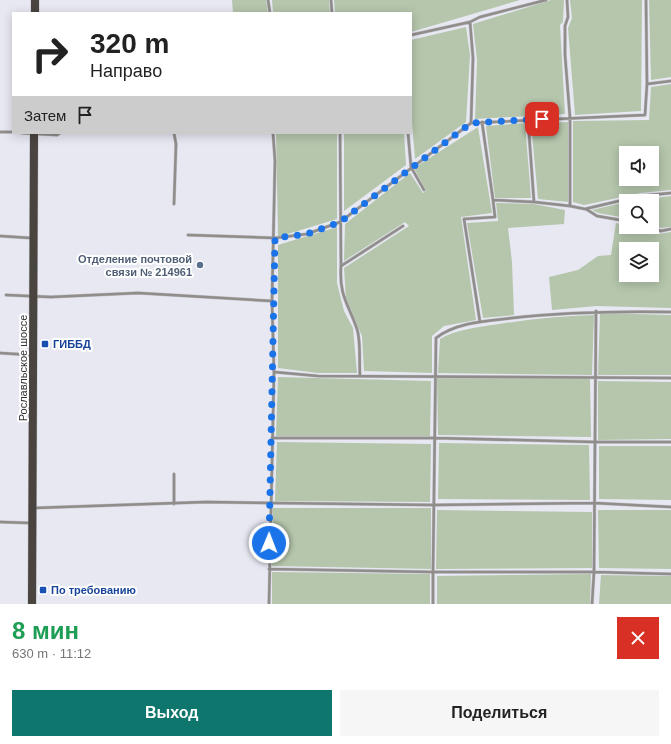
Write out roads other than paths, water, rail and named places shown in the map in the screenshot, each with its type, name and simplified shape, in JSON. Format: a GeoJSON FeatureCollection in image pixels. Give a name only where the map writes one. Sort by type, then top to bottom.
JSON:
{"type":"FeatureCollection","features":[{"type":"Feature","properties":{"kind":"main road"},"geometry":{"type":"LineString","coordinates":[[35,0],[35,12]]}},
{"type":"Feature","properties":{"kind":"main road","name":"Рославльское шоссе"},"geometry":{"type":"LineString","coordinates":[[32,604],[34,134]]}},
{"type":"Feature","properties":{"kind":"lane"},"geometry":{"type":"LineString","coordinates":[[268,0],[270,12]]}},
{"type":"Feature","properties":{"kind":"lane"},"geometry":{"type":"LineString","coordinates":[[331,0],[332,12]]}},
{"type":"Feature","properties":{"kind":"lane"},"geometry":{"type":"LineString","coordinates":[[412,35],[470,22],[480,17],[546,0]]}},
{"type":"Feature","properties":{"kind":"lane"},"geometry":{"type":"LineString","coordinates":[[567,0],[568,17],[565,26],[565,55],[570,118],[570,206]]}},
{"type":"Feature","properties":{"kind":"lane"},"geometry":{"type":"LineString","coordinates":[[188,235],[275,238],[307,234],[340,222],[471,123],[645,115],[647,84],[646,0]]}},
{"type":"Feature","properties":{"kind":"lane"},"geometry":{"type":"LineString","coordinates":[[470,22],[473,58],[471,123]]}},
{"type":"Feature","properties":{"kind":"lane"},"geometry":{"type":"LineString","coordinates":[[647,84],[671,81]]}},
{"type":"Feature","properties":{"kind":"lane"},"geometry":{"type":"LineString","coordinates":[[528,120],[534,202]]}},
{"type":"Feature","properties":{"kind":"lane"},"geometry":{"type":"LineString","coordinates":[[480,322],[464,219],[495,217],[482,122]]}},
{"type":"Feature","properties":{"kind":"lane"},"geometry":{"type":"LineString","coordinates":[[0,132],[12,132]]}},
{"type":"Feature","properties":{"kind":"lane"},"geometry":{"type":"LineString","coordinates":[[46,134],[58,134]]}},
{"type":"Feature","properties":{"kind":"lane"},"geometry":{"type":"LineString","coordinates":[[174,134],[176,144],[174,204]]}},
{"type":"Feature","properties":{"kind":"lane"},"geometry":{"type":"LineString","coordinates":[[269,604],[274,372],[272,301],[275,238],[275,161],[273,134]]}},
{"type":"Feature","properties":{"kind":"lane"},"geometry":{"type":"LineString","coordinates":[[340,134],[340,283],[347,309],[357,330],[360,376]]}},
{"type":"Feature","properties":{"kind":"lane"},"geometry":{"type":"LineString","coordinates":[[408,134],[411,167],[424,190]]}},
{"type":"Feature","properties":{"kind":"lane"},"geometry":{"type":"LineString","coordinates":[[586,209],[640,196],[671,193]]}},
{"type":"Feature","properties":{"kind":"lane"},"geometry":{"type":"LineString","coordinates":[[493,200],[570,206],[586,209],[597,216],[619,220]]}},
{"type":"Feature","properties":{"kind":"lane"},"geometry":{"type":"LineString","coordinates":[[341,266],[403,226]]}},
{"type":"Feature","properties":{"kind":"lane"},"geometry":{"type":"LineString","coordinates":[[659,230],[671,229]]}},
{"type":"Feature","properties":{"kind":"lane"},"geometry":{"type":"LineString","coordinates":[[0,236],[34,238]]}},
{"type":"Feature","properties":{"kind":"lane"},"geometry":{"type":"LineString","coordinates":[[6,295],[51,296],[138,293],[272,301]]}},
{"type":"Feature","properties":{"kind":"lane"},"geometry":{"type":"LineString","coordinates":[[592,604],[594,572],[596,311]]}},
{"type":"Feature","properties":{"kind":"lane"},"geometry":{"type":"LineString","coordinates":[[433,604],[436,338],[446,331],[480,322],[596,311],[671,312]]}},
{"type":"Feature","properties":{"kind":"lane"},"geometry":{"type":"LineString","coordinates":[[0,353],[33,355]]}},
{"type":"Feature","properties":{"kind":"lane"},"geometry":{"type":"LineString","coordinates":[[274,372],[318,376],[435,375],[671,378]]}},
{"type":"Feature","properties":{"kind":"lane"},"geometry":{"type":"LineString","coordinates":[[272,438],[435,438],[595,442],[671,442]]}},
{"type":"Feature","properties":{"kind":"lane"},"geometry":{"type":"LineString","coordinates":[[174,474],[174,504]]}},
{"type":"Feature","properties":{"kind":"lane"},"geometry":{"type":"LineString","coordinates":[[33,508],[206,502],[434,505],[594,503],[671,507]]}},
{"type":"Feature","properties":{"kind":"lane"},"geometry":{"type":"LineString","coordinates":[[0,522],[33,523]]}},
{"type":"Feature","properties":{"kind":"lane"},"geometry":{"type":"LineString","coordinates":[[269,569],[671,574]]}},
{"type":"Feature","properties":{"kind":"place","name":"Отделение почтовой связи № 214961"},"geometry":{"type":"Point","coordinates":[200,265]}},
{"type":"Feature","properties":{"kind":"place","name":"ГИББД"},"geometry":{"type":"Point","coordinates":[45,344]}},
{"type":"Feature","properties":{"kind":"place","name":"По требованию"},"geometry":{"type":"Point","coordinates":[43,590]}}]}
